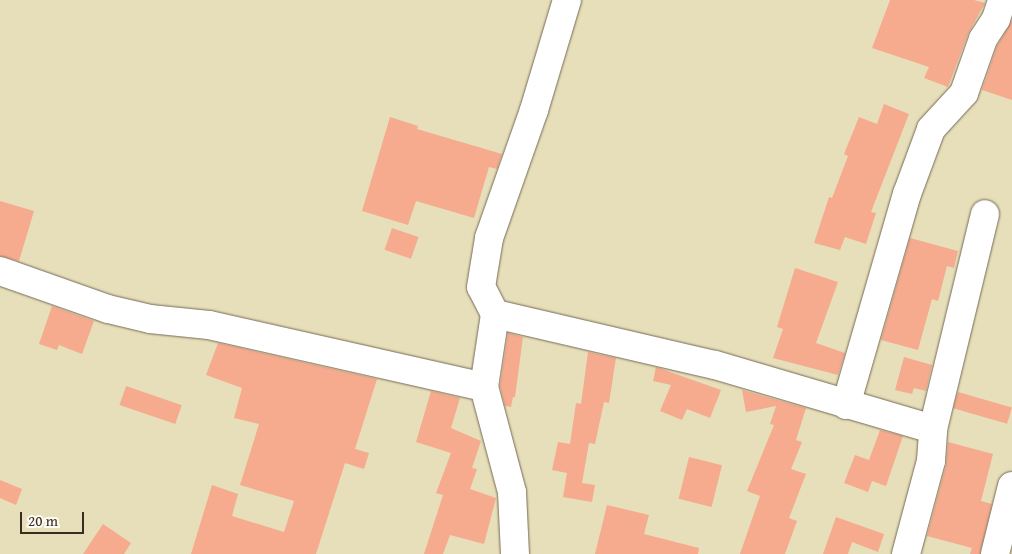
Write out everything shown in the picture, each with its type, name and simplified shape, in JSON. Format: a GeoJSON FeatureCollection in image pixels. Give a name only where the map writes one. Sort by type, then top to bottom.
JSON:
{"type":"FeatureCollection","features":[{"type":"Feature","properties":{"kind":"street"},"geometry":{"type":"LineString","coordinates":[[515,554],[512,492],[484,387],[495,314],[481,287],[489,238],[534,110],[566,0]]}},
{"type":"Feature","properties":{"kind":"street"},"geometry":{"type":"LineString","coordinates":[[846,405],[907,194],[931,129],[964,93],[983,39],[996,19],[1002,0]]}},
{"type":"Feature","properties":{"kind":"street"},"geometry":{"type":"LineString","coordinates":[[906,554],[931,461],[933,429],[985,214]]}},
{"type":"Feature","properties":{"kind":"street"},"geometry":{"type":"LineString","coordinates":[[0,271],[108,309],[150,318],[208,326],[484,387]]}},
{"type":"Feature","properties":{"kind":"street"},"geometry":{"type":"LineString","coordinates":[[495,314],[715,365],[933,429]]}},
{"type":"Feature","properties":{"kind":"street"},"geometry":{"type":"LineString","coordinates":[[995,554],[1012,486]]}},
{"type":"Feature","properties":{"kind":"building"},"geometry":{"type":"Polygon","coordinates":[[[890,0],[974,0],[985,3],[968,34],[948,87],[924,78],[929,67],[872,48],[890,0]]]}},
{"type":"Feature","properties":{"kind":"building"},"geometry":{"type":"Polygon","coordinates":[[[1012,20],[1012,100],[982,90],[997,46],[1012,20]]]}},
{"type":"Feature","properties":{"kind":"building"},"geometry":{"type":"Polygon","coordinates":[[[884,104],[909,114],[871,212],[876,213],[866,244],[845,237],[840,250],[814,243],[829,197],[832,198],[848,156],[844,154],[859,117],[877,124],[884,104]]]}},
{"type":"Feature","properties":{"kind":"building"},"geometry":{"type":"Polygon","coordinates":[[[390,117],[418,126],[417,129],[502,154],[497,169],[489,167],[474,218],[416,201],[408,225],[362,211],[390,117]]]}},
{"type":"Feature","properties":{"kind":"building"},"geometry":{"type":"Polygon","coordinates":[[[0,201],[34,211],[19,261],[0,256],[0,201]]]}},
{"type":"Feature","properties":{"kind":"building"},"geometry":{"type":"Polygon","coordinates":[[[392,228],[418,237],[411,259],[385,250],[392,228]]]}},
{"type":"Feature","properties":{"kind":"building"},"geometry":{"type":"Polygon","coordinates":[[[910,238],[958,251],[954,268],[947,266],[938,301],[932,299],[918,350],[881,340],[910,238]]]}},
{"type":"Feature","properties":{"kind":"building"},"geometry":{"type":"Polygon","coordinates":[[[795,268],[838,282],[816,343],[845,353],[838,375],[773,358],[783,329],[777,327],[795,268]]]}},
{"type":"Feature","properties":{"kind":"building"},"geometry":{"type":"Polygon","coordinates":[[[52,306],[94,321],[82,354],[59,345],[57,350],[39,344],[52,306]]]}},
{"type":"Feature","properties":{"kind":"building"},"geometry":{"type":"Polygon","coordinates":[[[508,333],[523,337],[515,397],[513,397],[511,407],[505,406],[500,386],[508,333]]]}},
{"type":"Feature","properties":{"kind":"building"},"geometry":{"type":"Polygon","coordinates":[[[218,343],[377,379],[355,449],[369,453],[364,469],[345,463],[316,554],[191,554],[212,485],[238,494],[232,516],[284,532],[294,501],[240,485],[259,424],[234,418],[242,388],[206,375],[218,343]]]}},
{"type":"Feature","properties":{"kind":"building"},"geometry":{"type":"Polygon","coordinates":[[[588,352],[616,358],[609,403],[604,402],[595,444],[589,443],[582,483],[595,485],[592,502],[563,497],[567,473],[552,470],[558,442],[570,444],[576,403],[581,404],[588,352]]]}},
{"type":"Feature","properties":{"kind":"building"},"geometry":{"type":"Polygon","coordinates":[[[904,357],[932,365],[926,391],[914,388],[912,394],[895,390],[904,357]]]}},
{"type":"Feature","properties":{"kind":"building"},"geometry":{"type":"Polygon","coordinates":[[[656,367],[721,390],[710,418],[687,409],[682,420],[660,411],[671,385],[653,381],[656,367]]]}},
{"type":"Feature","properties":{"kind":"building"},"geometry":{"type":"Polygon","coordinates":[[[126,386],[182,405],[175,424],[119,405],[126,386]]]}},
{"type":"Feature","properties":{"kind":"building"},"geometry":{"type":"Polygon","coordinates":[[[742,390],[806,408],[796,440],[802,442],[791,469],[806,474],[789,518],[797,521],[785,554],[740,554],[760,496],[747,491],[774,425],[770,424],[776,406],[746,412],[742,390]]]}},
{"type":"Feature","properties":{"kind":"building"},"geometry":{"type":"Polygon","coordinates":[[[431,391],[460,398],[451,428],[481,441],[472,468],[477,469],[470,489],[496,498],[484,544],[450,535],[443,554],[424,554],[443,495],[436,493],[451,453],[416,442],[431,391]]]}},
{"type":"Feature","properties":{"kind":"building"},"geometry":{"type":"Polygon","coordinates":[[[958,392],[1012,407],[1007,424],[953,408],[958,392]]]}},
{"type":"Feature","properties":{"kind":"building"},"geometry":{"type":"Polygon","coordinates":[[[880,430],[903,436],[886,486],[872,481],[868,492],[844,483],[855,455],[869,460],[880,430]]]}},
{"type":"Feature","properties":{"kind":"building"},"geometry":{"type":"Polygon","coordinates":[[[948,442],[993,454],[981,501],[992,504],[980,554],[970,554],[972,548],[927,536],[946,465],[948,442]]]}},
{"type":"Feature","properties":{"kind":"building"},"geometry":{"type":"Polygon","coordinates":[[[689,457],[722,465],[712,507],[679,499],[689,457]]]}},
{"type":"Feature","properties":{"kind":"building"},"geometry":{"type":"Polygon","coordinates":[[[0,480],[22,489],[16,505],[0,498],[0,480]]]}},
{"type":"Feature","properties":{"kind":"building"},"geometry":{"type":"Polygon","coordinates":[[[607,505],[649,515],[644,534],[699,548],[698,554],[595,554],[607,505]]]}},
{"type":"Feature","properties":{"kind":"building"},"geometry":{"type":"Polygon","coordinates":[[[836,517],[884,534],[878,552],[852,542],[848,554],[823,554],[836,517]]]}},
{"type":"Feature","properties":{"kind":"building"},"geometry":{"type":"Polygon","coordinates":[[[103,524],[131,543],[124,554],[83,554],[103,524]]]}}]}
